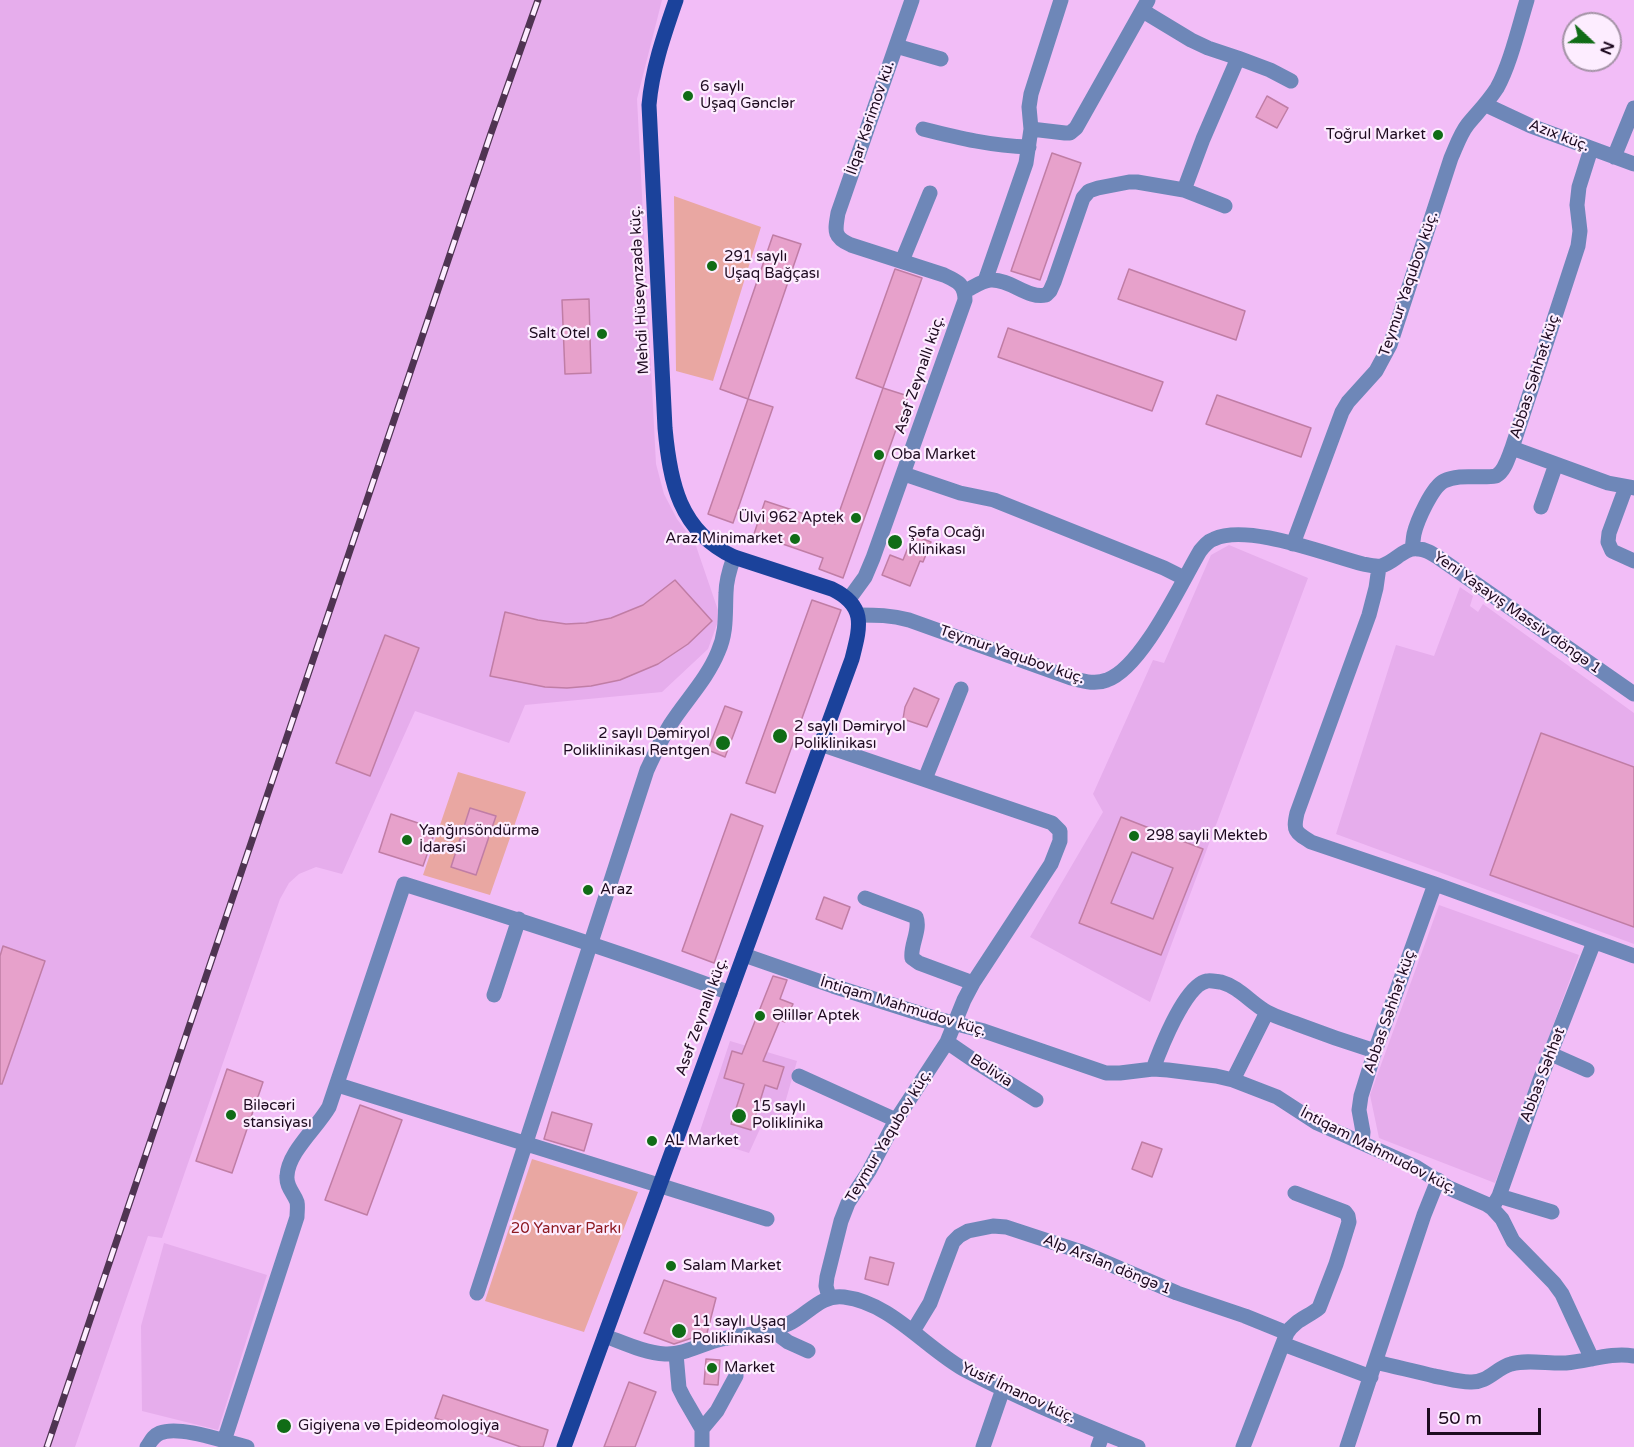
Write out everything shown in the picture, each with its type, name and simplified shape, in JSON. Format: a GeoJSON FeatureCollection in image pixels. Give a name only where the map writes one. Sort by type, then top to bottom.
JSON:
{"type":"FeatureCollection","features":[{"type":"Feature","properties":{"kind":"main road","name":"Mehdi Hüseynzadə küç."},"geometry":{"type":"LineString","coordinates":[[676,0],[656,63],[649,105],[667,447],[672,476],[685,514],[706,540],[734,556]]}},
{"type":"Feature","properties":{"kind":"main road"},"geometry":{"type":"LineString","coordinates":[[734,556],[832,590],[849,599],[858,615]]}},
{"type":"Feature","properties":{"kind":"main road","name":"Asəf Zeynallı küç."},"geometry":{"type":"LineString","coordinates":[[564,1447],[852,658],[859,626],[858,615]]}},
{"type":"Feature","properties":{"kind":"street","name":"İlqar Kərimov kü."},"geometry":{"type":"LineString","coordinates":[[902,261],[850,246],[837,237],[836,226],[838,213],[912,0]]}},
{"type":"Feature","properties":{"kind":"street"},"geometry":{"type":"LineString","coordinates":[[985,281],[1026,163],[1031,129],[1030,94],[1061,0]]}},
{"type":"Feature","properties":{"kind":"street","name":"Teymur Yaqubov küç."},"geometry":{"type":"LineString","coordinates":[[858,615],[892,616],[909,620],[1071,678],[1101,682],[1120,673],[1136,657],[1165,613],[1200,551],[1208,542],[1215,538],[1243,535],[1293,544],[1342,412],[1376,371],[1390,345],[1451,158],[1467,125],[1486,105],[1498,86],[1527,0]]}},
{"type":"Feature","properties":{"kind":"street"},"geometry":{"type":"LineString","coordinates":[[1031,129],[1070,133],[1076,128],[1146,5],[1191,40],[1270,70],[1291,81]]}},
{"type":"Feature","properties":{"kind":"street"},"geometry":{"type":"LineString","coordinates":[[896,46],[941,59]]}},
{"type":"Feature","properties":{"kind":"street"},"geometry":{"type":"LineString","coordinates":[[1184,190],[1238,58]]}},
{"type":"Feature","properties":{"kind":"street","name":"Azıx küç."},"geometry":{"type":"LineString","coordinates":[[1486,105],[1531,126],[1634,164]]}},
{"type":"Feature","properties":{"kind":"street"},"geometry":{"type":"LineString","coordinates":[[1614,157],[1634,108]]}},
{"type":"Feature","properties":{"kind":"street"},"geometry":{"type":"LineString","coordinates":[[923,129],[982,144],[1029,147]]}},
{"type":"Feature","properties":{"kind":"street","name":"Abbas Səhhət küç"},"geometry":{"type":"LineString","coordinates":[[1412,549],[1417,525],[1436,488],[1445,481],[1455,478],[1501,474],[1512,448],[1578,246],[1579,188],[1591,149]]}},
{"type":"Feature","properties":{"kind":"street"},"geometry":{"type":"LineString","coordinates":[[930,193],[902,261],[944,274],[961,284],[965,291],[991,280],[1000,281],[1035,295],[1046,295],[1050,291],[1083,198],[1089,191],[1137,182],[1184,190],[1226,206]]}},
{"type":"Feature","properties":{"kind":"street","name":"Asəf Zeynallı küç."},"geometry":{"type":"LineString","coordinates":[[849,599],[857,590],[869,568],[961,312],[965,291]]}},
{"type":"Feature","properties":{"kind":"street"},"geometry":{"type":"LineString","coordinates":[[1512,448],[1608,483],[1630,487],[1609,533],[1608,542],[1612,551],[1634,561]]}},
{"type":"Feature","properties":{"kind":"street"},"geometry":{"type":"LineString","coordinates":[[1541,507],[1556,464]]}},
{"type":"Feature","properties":{"kind":"street"},"geometry":{"type":"LineString","coordinates":[[904,474],[960,493],[994,500],[1184,578]]}},
{"type":"Feature","properties":{"kind":"street"},"geometry":{"type":"LineString","coordinates":[[1293,544],[1379,567],[1373,601],[1297,813],[1294,827],[1298,834],[1311,842],[1634,956]]}},
{"type":"Feature","properties":{"kind":"street","name":"Yeni Yaşayış Massiv döngə 1"},"geometry":{"type":"LineString","coordinates":[[1379,567],[1412,549],[1429,552],[1634,693]]}},
{"type":"Feature","properties":{"kind":"street"},"geometry":{"type":"LineString","coordinates":[[477,1293],[647,770],[670,724],[711,667],[723,638],[727,584],[734,556]]}},
{"type":"Feature","properties":{"kind":"street"},"geometry":{"type":"LineString","coordinates":[[925,779],[961,689]]}},
{"type":"Feature","properties":{"kind":"street","name":"Teymur Yaqubov küç."},"geometry":{"type":"LineString","coordinates":[[820,744],[1041,818],[1052,823],[1060,831],[1060,841],[1051,864],[973,983],[947,1042],[896,1120],[869,1171],[848,1203],[841,1221],[827,1277],[826,1286],[829,1297]]}},
{"type":"Feature","properties":{"kind":"street"},"geometry":{"type":"LineString","coordinates":[[224,1441],[297,1217],[298,1204],[287,1178],[289,1166],[294,1155],[323,1119],[338,1085],[404,884],[519,919],[730,993]]}},
{"type":"Feature","properties":{"kind":"street","name":"Abbas Səhhət küç"},"geometry":{"type":"LineString","coordinates":[[1362,1143],[1363,1132],[1359,1110],[1361,1096],[1435,884]]}},
{"type":"Feature","properties":{"kind":"street"},"geometry":{"type":"LineString","coordinates":[[865,898],[916,917],[918,922],[911,951],[912,958],[919,963],[973,983]]}},
{"type":"Feature","properties":{"kind":"street"},"geometry":{"type":"LineString","coordinates":[[494,995],[519,919]]}},
{"type":"Feature","properties":{"kind":"street","name":"Abbas Səhhət"},"geometry":{"type":"LineString","coordinates":[[1496,1202],[1540,1080],[1594,942]]}},
{"type":"Feature","properties":{"kind":"street","name":"İntiqam Mahmudov küç."},"geometry":{"type":"LineString","coordinates":[[744,955],[833,986],[984,1031],[1106,1073],[1153,1069],[1233,1080],[1277,1097],[1317,1123],[1416,1167],[1449,1188],[1486,1204],[1496,1202],[1552,1212]]}},
{"type":"Feature","properties":{"kind":"street"},"geometry":{"type":"LineString","coordinates":[[1153,1069],[1162,1043],[1176,1015],[1190,995],[1207,981],[1221,982],[1233,987],[1267,1012],[1375,1052]]}},
{"type":"Feature","properties":{"kind":"street"},"geometry":{"type":"LineString","coordinates":[[1233,1080],[1267,1012]]}},
{"type":"Feature","properties":{"kind":"street","name":"Bolivia"},"geometry":{"type":"LineString","coordinates":[[947,1042],[1036,1100]]}},
{"type":"Feature","properties":{"kind":"street"},"geometry":{"type":"LineString","coordinates":[[1551,1054],[1587,1070]]}},
{"type":"Feature","properties":{"kind":"street"},"geometry":{"type":"LineString","coordinates":[[799,1076],[896,1120]]}},
{"type":"Feature","properties":{"kind":"street"},"geometry":{"type":"LineString","coordinates":[[338,1085],[767,1219]]}},
{"type":"Feature","properties":{"kind":"street"},"geometry":{"type":"LineString","coordinates":[[1347,1447],[1424,1215],[1438,1180]]}},
{"type":"Feature","properties":{"kind":"street"},"geometry":{"type":"LineString","coordinates":[[1243,1447],[1291,1325],[1319,1308],[1336,1264],[1348,1221],[1346,1212],[1295,1193]]}},
{"type":"Feature","properties":{"kind":"street"},"geometry":{"type":"LineString","coordinates":[[1496,1202],[1513,1241],[1554,1282],[1562,1294],[1592,1359]]}},
{"type":"Feature","properties":{"kind":"street","name":"Alp Arslan döngə 1"},"geometry":{"type":"LineString","coordinates":[[913,1331],[930,1303],[953,1242],[968,1231],[993,1226],[1006,1227],[1079,1251],[1177,1293],[1245,1316],[1285,1338],[1371,1377]]}},
{"type":"Feature","properties":{"kind":"street"},"geometry":{"type":"LineString","coordinates":[[605,1336],[648,1351],[676,1354],[721,1339],[773,1331],[792,1323],[818,1302],[829,1297]]}},
{"type":"Feature","properties":{"kind":"street","name":"Yusif İmanov küç."},"geometry":{"type":"LineString","coordinates":[[829,1297],[857,1300],[880,1310],[900,1321],[953,1363],[1101,1440],[1138,1447]]}},
{"type":"Feature","properties":{"kind":"street"},"geometry":{"type":"LineString","coordinates":[[773,1331],[788,1342],[808,1351]]}},
{"type":"Feature","properties":{"kind":"street"},"geometry":{"type":"LineString","coordinates":[[676,1354],[680,1388],[702,1429],[702,1447]]}},
{"type":"Feature","properties":{"kind":"street"},"geometry":{"type":"LineString","coordinates":[[1376,1362],[1470,1383],[1482,1381],[1514,1363],[1563,1363],[1614,1354],[1634,1356]]}},
{"type":"Feature","properties":{"kind":"street"},"geometry":{"type":"LineString","coordinates":[[702,1429],[717,1411],[736,1376]]}},
{"type":"Feature","properties":{"kind":"street"},"geometry":{"type":"LineString","coordinates":[[983,1447],[1003,1389]]}},
{"type":"Feature","properties":{"kind":"street"},"geometry":{"type":"LineString","coordinates":[[150,1442],[168,1431],[185,1431],[247,1447]]}},
{"type":"Feature","properties":{"kind":"shaded area"},"geometry":{"type":"Polygon","coordinates":[[[0,0],[662,0],[637,99],[656,464],[664,494],[677,519],[695,543],[720,616],[708,649],[662,692],[525,705],[509,743],[415,711],[342,874],[316,867],[299,874],[289,883],[280,899],[162,1238],[148,1236],[75,1447],[0,1447],[0,0]]]}},
{"type":"Feature","properties":{"kind":"shaded area"},"geometry":{"type":"Polygon","coordinates":[[[1229,545],[1308,578],[1150,1002],[1030,937],[1103,812],[1093,794],[1153,660],[1164,663],[1211,555],[1229,545]]]}},
{"type":"Feature","properties":{"kind":"shaded area"},"geometry":{"type":"Polygon","coordinates":[[[1460,587],[1473,596],[1470,606],[1478,612],[1483,604],[1634,713],[1634,944],[1336,834],[1396,645],[1434,656],[1460,587]]]}},
{"type":"Feature","properties":{"kind":"shaded area"},"geometry":{"type":"Polygon","coordinates":[[[1439,905],[1579,955],[1495,1183],[1379,1138],[1370,1095],[1439,905]]]}},
{"type":"Feature","properties":{"kind":"shaded area"},"geometry":{"type":"Polygon","coordinates":[[[730,1041],[797,1061],[779,1124],[764,1120],[749,1153],[698,1137],[730,1041]]]}},
{"type":"Feature","properties":{"kind":"shaded area"},"geometry":{"type":"Polygon","coordinates":[[[164,1243],[267,1275],[218,1430],[142,1411],[141,1326],[164,1243]]]}},
{"type":"Feature","properties":{"kind":"green space"},"geometry":{"type":"Polygon","coordinates":[[[674,196],[761,227],[713,381],[676,371],[674,196]]]}},
{"type":"Feature","properties":{"kind":"green space"},"geometry":{"type":"Polygon","coordinates":[[[458,772],[526,792],[490,895],[423,875],[458,772]]]}},
{"type":"Feature","properties":{"kind":"green space","name":"20 Yanvar Parkı"},"geometry":{"type":"Polygon","coordinates":[[[532,1159],[638,1192],[584,1332],[485,1301],[532,1159]]]}},
{"type":"Feature","properties":{"kind":"building"},"geometry":{"type":"Polygon","coordinates":[[[1267,96],[1288,108],[1277,128],[1256,117],[1267,96]]]}},
{"type":"Feature","properties":{"kind":"building"},"geometry":{"type":"Polygon","coordinates":[[[1052,153],[1081,163],[1040,280],[1011,271],[1052,153]]]}},
{"type":"Feature","properties":{"kind":"building"},"geometry":{"type":"Polygon","coordinates":[[[773,235],[801,244],[748,399],[720,389],[773,235]]]}},
{"type":"Feature","properties":{"kind":"building"},"geometry":{"type":"Polygon","coordinates":[[[895,269],[922,278],[883,388],[856,378],[895,269]]]}},
{"type":"Feature","properties":{"kind":"building"},"geometry":{"type":"Polygon","coordinates":[[[1129,269],[1245,311],[1236,340],[1118,299],[1129,269]]]}},
{"type":"Feature","properties":{"kind":"building"},"geometry":{"type":"Polygon","coordinates":[[[589,299],[591,373],[565,374],[562,300],[589,299]]]}},
{"type":"Feature","properties":{"kind":"building"},"geometry":{"type":"Polygon","coordinates":[[[1008,328],[1163,382],[1152,411],[998,357],[1008,328]]]}},
{"type":"Feature","properties":{"kind":"building"},"geometry":{"type":"Polygon","coordinates":[[[883,388],[908,396],[843,578],[819,569],[823,558],[754,534],[765,501],[835,524],[883,388]]]}},
{"type":"Feature","properties":{"kind":"building"},"geometry":{"type":"Polygon","coordinates":[[[1217,395],[1311,428],[1301,457],[1206,424],[1217,395]]]}},
{"type":"Feature","properties":{"kind":"building"},"geometry":{"type":"Polygon","coordinates":[[[748,399],[773,407],[733,523],[708,514],[748,399]]]}},
{"type":"Feature","properties":{"kind":"building"},"geometry":{"type":"Polygon","coordinates":[[[913,535],[931,542],[910,586],[882,575],[890,555],[903,560],[913,535]]]}},
{"type":"Feature","properties":{"kind":"building"},"geometry":{"type":"Polygon","coordinates":[[[675,580],[712,621],[688,644],[658,664],[620,680],[567,688],[545,687],[490,676],[505,612],[566,624],[586,623],[611,618],[643,605],[675,580]]]}},
{"type":"Feature","properties":{"kind":"building"},"geometry":{"type":"Polygon","coordinates":[[[812,600],[841,610],[775,793],[746,783],[812,600]]]}},
{"type":"Feature","properties":{"kind":"building"},"geometry":{"type":"Polygon","coordinates":[[[385,635],[419,648],[370,776],[336,763],[385,635]]]}},
{"type":"Feature","properties":{"kind":"building"},"geometry":{"type":"Polygon","coordinates":[[[914,688],[939,699],[927,727],[903,719],[905,707],[914,688]]]}},
{"type":"Feature","properties":{"kind":"building"},"geometry":{"type":"Polygon","coordinates":[[[725,706],[742,712],[725,757],[708,750],[725,706]]]}},
{"type":"Feature","properties":{"kind":"building"},"geometry":{"type":"Polygon","coordinates":[[[1541,733],[1634,767],[1634,927],[1490,875],[1541,733]]]}},
{"type":"Feature","properties":{"kind":"building"},"geometry":{"type":"Polygon","coordinates":[[[470,808],[496,816],[476,875],[451,867],[470,808]]]}},
{"type":"Feature","properties":{"kind":"building","name":"Yanğınsöndürmə İdarəsi"},"geometry":{"type":"Polygon","coordinates":[[[391,814],[436,829],[423,866],[379,852],[391,814]]]}},
{"type":"Feature","properties":{"kind":"building"},"geometry":{"type":"Polygon","coordinates":[[[731,814],[763,826],[714,963],[682,951],[731,814]]]}},
{"type":"Feature","properties":{"kind":"building"},"geometry":{"type":"Polygon","coordinates":[[[1121,817],[1203,849],[1161,955],[1079,923],[1121,817]],[[1132,852],[1111,903],[1153,919],[1173,868],[1132,852]]]}},
{"type":"Feature","properties":{"kind":"building"},"geometry":{"type":"Polygon","coordinates":[[[824,897],[850,907],[842,929],[816,919],[824,897]]]}},
{"type":"Feature","properties":{"kind":"building"},"geometry":{"type":"Polygon","coordinates":[[[3,946],[45,961],[2,1084],[0,1084],[0,956],[3,946]]]}},
{"type":"Feature","properties":{"kind":"building"},"geometry":{"type":"Polygon","coordinates":[[[773,976],[787,980],[780,999],[793,1004],[785,1022],[780,1020],[763,1061],[784,1067],[777,1089],[765,1085],[751,1130],[731,1124],[744,1084],[724,1078],[732,1051],[742,1054],[773,976]]]}},
{"type":"Feature","properties":{"kind":"building","name":"Biləcəri stansiyası"},"geometry":{"type":"Polygon","coordinates":[[[227,1069],[263,1082],[232,1173],[196,1161],[227,1069]]]}},
{"type":"Feature","properties":{"kind":"building"},"geometry":{"type":"Polygon","coordinates":[[[360,1105],[402,1120],[367,1215],[325,1200],[360,1105]]]}},
{"type":"Feature","properties":{"kind":"building"},"geometry":{"type":"Polygon","coordinates":[[[552,1112],[592,1124],[584,1151],[544,1139],[552,1112]]]}},
{"type":"Feature","properties":{"kind":"building"},"geometry":{"type":"Polygon","coordinates":[[[1142,1142],[1162,1149],[1152,1177],[1132,1169],[1142,1142]]]}},
{"type":"Feature","properties":{"kind":"building"},"geometry":{"type":"Polygon","coordinates":[[[870,1257],[894,1263],[888,1285],[865,1279],[870,1257]]]}},
{"type":"Feature","properties":{"kind":"building"},"geometry":{"type":"Polygon","coordinates":[[[664,1280],[716,1298],[707,1333],[674,1344],[644,1333],[664,1280]]]}},
{"type":"Feature","properties":{"kind":"building"},"geometry":{"type":"Polygon","coordinates":[[[706,1359],[720,1360],[718,1385],[704,1384],[706,1359]]]}},
{"type":"Feature","properties":{"kind":"building"},"geometry":{"type":"Polygon","coordinates":[[[629,1382],[656,1392],[635,1447],[604,1447],[629,1382]]]}},
{"type":"Feature","properties":{"kind":"building"},"geometry":{"type":"Polygon","coordinates":[[[443,1395],[548,1430],[543,1447],[521,1447],[435,1418],[443,1395]]]}},
{"type":"Feature","properties":{"kind":"railway"},"geometry":{"type":"LineString","coordinates":[[47,1447],[538,0]]}},
{"type":"Feature","properties":{"kind":"place","name":"6 saylı Uşaq Gənclər"},"geometry":{"type":"Point","coordinates":[688,96]}},
{"type":"Feature","properties":{"kind":"place","name":"Toğrul Market"},"geometry":{"type":"Point","coordinates":[1438,135]}},
{"type":"Feature","properties":{"kind":"place","name":"291 saylı Uşaq Bağçası"},"geometry":{"type":"Point","coordinates":[712,266]}},
{"type":"Feature","properties":{"kind":"place","name":"Salt Otel"},"geometry":{"type":"Point","coordinates":[602,334]}},
{"type":"Feature","properties":{"kind":"place","name":"Oba Market"},"geometry":{"type":"Point","coordinates":[879,455]}},
{"type":"Feature","properties":{"kind":"place","name":"Ülvi 962 Aptek"},"geometry":{"type":"Point","coordinates":[856,518]}},
{"type":"Feature","properties":{"kind":"place","name":"Araz Minimarket"},"geometry":{"type":"Point","coordinates":[795,539]}},
{"type":"Feature","properties":{"kind":"place","name":"Şəfa Ocağı Klinikası"},"geometry":{"type":"Point","coordinates":[895,542]}},
{"type":"Feature","properties":{"kind":"place","name":"2 saylı Dəmiryol Poliklinikası"},"geometry":{"type":"Point","coordinates":[780,736]}},
{"type":"Feature","properties":{"kind":"place","name":"2 saylı Dəmiryol Poliklinikası Rentgen"},"geometry":{"type":"Point","coordinates":[723,743]}},
{"type":"Feature","properties":{"kind":"place","name":"298 sayli Mekteb"},"geometry":{"type":"Point","coordinates":[1134,836]}},
{"type":"Feature","properties":{"kind":"place","name":"Yanğınsöndürmə İdarəsi"},"geometry":{"type":"Point","coordinates":[407,840]}},
{"type":"Feature","properties":{"kind":"place","name":"Araz"},"geometry":{"type":"Point","coordinates":[588,890]}},
{"type":"Feature","properties":{"kind":"place","name":"Əlillər Aptek"},"geometry":{"type":"Point","coordinates":[760,1016]}},
{"type":"Feature","properties":{"kind":"place","name":"Biləcəri stansiyası"},"geometry":{"type":"Point","coordinates":[231,1115]}},
{"type":"Feature","properties":{"kind":"place","name":"15 saylı Poliklinika"},"geometry":{"type":"Point","coordinates":[739,1116]}},
{"type":"Feature","properties":{"kind":"place","name":"AL Market"},"geometry":{"type":"Point","coordinates":[652,1141]}},
{"type":"Feature","properties":{"kind":"place","name":"Salam Market"},"geometry":{"type":"Point","coordinates":[671,1266]}},
{"type":"Feature","properties":{"kind":"place","name":"11 saylı Uşaq Poliklinikası"},"geometry":{"type":"Point","coordinates":[679,1331]}},
{"type":"Feature","properties":{"kind":"place","name":"Market"},"geometry":{"type":"Point","coordinates":[712,1368]}},
{"type":"Feature","properties":{"kind":"place","name":"Gigiyena və Epideomologiya"},"geometry":{"type":"Point","coordinates":[284,1426]}}]}
